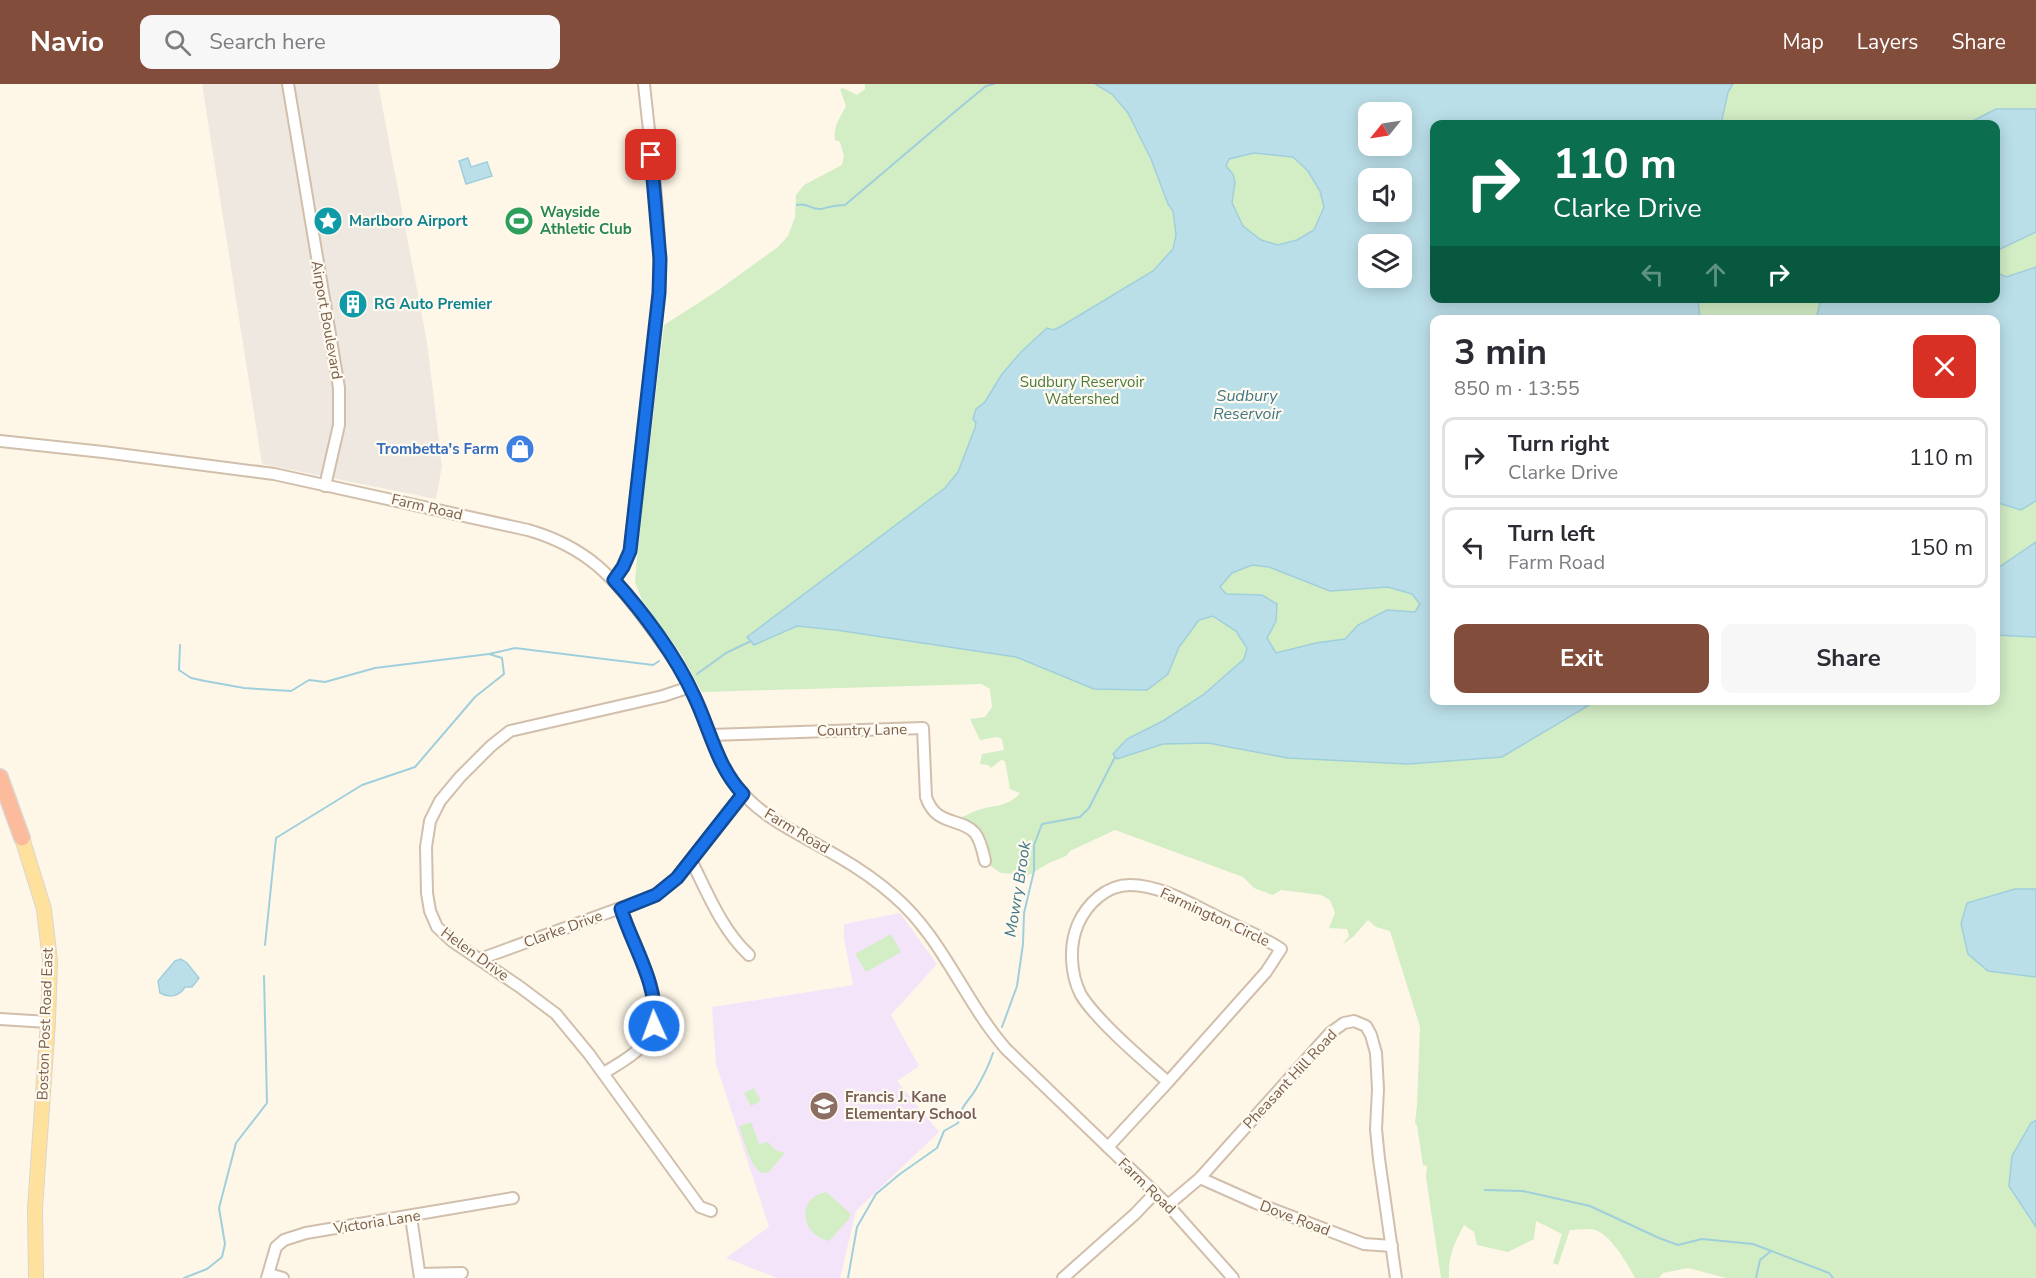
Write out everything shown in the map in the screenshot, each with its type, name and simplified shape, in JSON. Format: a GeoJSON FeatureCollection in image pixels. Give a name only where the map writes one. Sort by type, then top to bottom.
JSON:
{"type":"FeatureCollection","features":[{"type":"Feature","properties":{"kind":"highway","name":"Boston Post Road East"},"geometry":{"type":"LineString","coordinates":[[0,777],[22,838]]}},
{"type":"Feature","properties":{"kind":"main road","name":"Boston Post Road East"},"geometry":{"type":"LineString","coordinates":[[22,838],[40,898],[50,961],[35,1208],[36,1278]]}},
{"type":"Feature","properties":{"kind":"street","name":"Airport Boulevard"},"geometry":{"type":"LineString","coordinates":[[288,84],[339,388],[339,425],[325,486]]}},
{"type":"Feature","properties":{"kind":"street"},"geometry":{"type":"LineString","coordinates":[[614,580],[630,551],[659,293],[660,259],[644,84]]}},
{"type":"Feature","properties":{"kind":"street","name":"Farm Road"},"geometry":{"type":"LineString","coordinates":[[0,441],[274,474],[503,524],[544,535],[575,550],[614,580],[628,595],[668,651],[690,687],[728,775],[743,794],[778,822],[860,870],[907,908],[930,934],[974,1008],[994,1036],[1030,1074],[1168,1205],[1233,1278]]}},
{"type":"Feature","properties":{"kind":"street","name":"Helen Drive"},"geometry":{"type":"LineString","coordinates":[[690,687],[663,696],[510,731],[491,746],[460,777],[440,801],[430,820],[426,847],[427,893],[430,911],[437,927],[452,941],[556,1014],[604,1073],[700,1207],[711,1211]]}},
{"type":"Feature","properties":{"kind":"street","name":"Country Lane"},"geometry":{"type":"LineString","coordinates":[[710,735],[923,728],[926,797],[929,807],[938,815],[972,830],[978,836],[985,861]]}},
{"type":"Feature","properties":{"kind":"street","name":"Clarke Drive"},"geometry":{"type":"LineString","coordinates":[[480,959],[656,895],[677,878],[743,794]]}},
{"type":"Feature","properties":{"kind":"street"},"geometry":{"type":"LineString","coordinates":[[691,860],[736,943],[749,955]]}},
{"type":"Feature","properties":{"kind":"street","name":"Farmington Circle"},"geometry":{"type":"LineString","coordinates":[[1108,1147],[1168,1082],[1266,972],[1281,949],[1180,899],[1150,888],[1128,885],[1097,898],[1084,911],[1076,929],[1073,947],[1074,977],[1082,995],[1095,1012],[1168,1082]]}},
{"type":"Feature","properties":{"kind":"street"},"geometry":{"type":"LineString","coordinates":[[604,1073],[647,1041],[654,1026],[656,1011],[652,990],[621,909]]}},
{"type":"Feature","properties":{"kind":"street"},"geometry":{"type":"LineString","coordinates":[[0,1019],[48,1022]]}},
{"type":"Feature","properties":{"kind":"street","name":"Pheasant Hill Road"},"geometry":{"type":"LineString","coordinates":[[1168,1205],[1200,1178],[1330,1033],[1344,1023],[1354,1021],[1366,1026],[1376,1053],[1378,1089],[1376,1129],[1396,1278]]}},
{"type":"Feature","properties":{"kind":"street","name":"Dove Road"},"geometry":{"type":"LineString","coordinates":[[1200,1178],[1256,1203],[1364,1244],[1392,1246]]}},
{"type":"Feature","properties":{"kind":"street"},"geometry":{"type":"LineString","coordinates":[[1063,1278],[1135,1214],[1155,1193]]}},
{"type":"Feature","properties":{"kind":"street","name":"Victoria Lane"},"geometry":{"type":"LineString","coordinates":[[268,1276],[276,1246],[284,1240],[306,1233],[513,1198]]}},
{"type":"Feature","properties":{"kind":"street"},"geometry":{"type":"LineString","coordinates":[[411,1216],[420,1276],[462,1273]]}},
{"type":"Feature","properties":{"kind":"street"},"geometry":{"type":"LineString","coordinates":[[268,1276],[283,1278]]}},
{"type":"Feature","properties":{"kind":"shaded area"},"geometry":{"type":"Polygon","coordinates":[[[202,84],[378,84],[427,342],[442,466],[436,499],[262,464],[202,84]]]}},
{"type":"Feature","properties":{"kind":"shaded area","name":"Francis J. Kane Elementary School"},"geometry":{"type":"Polygon","coordinates":[[[900,913],[937,964],[891,1015],[919,1066],[897,1081],[939,1132],[856,1211],[840,1278],[777,1278],[726,1258],[769,1227],[716,1064],[712,1007],[853,985],[844,939],[844,924],[900,913]]]}},
{"type":"Feature","properties":{"kind":"green space","name":"Sudbury Reservoir Watershed"},"geometry":{"type":"Polygon","coordinates":[[[865,84],[2036,84],[2036,1278],[1726,1278],[1688,1268],[1663,1273],[1659,1278],[1635,1278],[1607,1237],[1592,1229],[1570,1230],[1558,1265],[1553,1263],[1562,1234],[1536,1221],[1534,1239],[1508,1252],[1477,1245],[1474,1232],[1464,1225],[1452,1250],[1449,1278],[1441,1278],[1426,1177],[1427,1166],[1423,1165],[1415,1122],[1420,1027],[1390,931],[1376,927],[1368,920],[1354,936],[1342,945],[1349,936],[1347,929],[1329,928],[1335,913],[1330,900],[1321,895],[1281,890],[1273,895],[1254,888],[1243,877],[1115,830],[1070,851],[1066,856],[1029,875],[1001,873],[989,865],[986,854],[959,818],[1011,801],[1020,793],[1010,789],[1005,761],[1001,760],[991,768],[980,764],[982,754],[1004,750],[1002,739],[997,737],[980,740],[970,719],[985,717],[992,707],[990,689],[981,684],[702,692],[681,654],[642,600],[635,582],[664,325],[717,291],[778,247],[788,236],[795,217],[796,195],[804,185],[842,165],[844,156],[840,142],[835,140],[835,130],[846,106],[840,89],[843,88],[857,95],[865,89],[865,84]]]}},
{"type":"Feature","properties":{"kind":"green space"},"geometry":{"type":"Polygon","coordinates":[[[891,934],[901,952],[866,972],[855,954],[891,934]]]}},
{"type":"Feature","properties":{"kind":"green space"},"geometry":{"type":"Polygon","coordinates":[[[754,1088],[761,1101],[751,1106],[744,1093],[754,1088]]]}},
{"type":"Feature","properties":{"kind":"green space"},"geometry":{"type":"Polygon","coordinates":[[[751,1122],[759,1144],[768,1142],[775,1150],[785,1153],[769,1172],[761,1173],[747,1151],[739,1126],[751,1122]]]}},
{"type":"Feature","properties":{"kind":"green space"},"geometry":{"type":"Polygon","coordinates":[[[826,1192],[851,1214],[829,1241],[812,1232],[805,1217],[810,1201],[826,1192]]]}},
{"type":"Feature","properties":{"kind":"water","name":"Sudbury Reservoir"},"geometry":{"type":"Polygon","coordinates":[[[1095,84],[1733,84],[1728,92],[1722,120],[1430,120],[1430,303],[1698,303],[1700,315],[1430,315],[1430,705],[1589,705],[1502,757],[1408,764],[1288,758],[1208,743],[1163,744],[1117,759],[1113,754],[1127,739],[1163,721],[1203,695],[1244,659],[1247,648],[1236,631],[1213,616],[1199,620],[1179,647],[1168,674],[1147,690],[1094,689],[1016,657],[836,630],[797,626],[754,645],[747,637],[945,488],[958,472],[975,428],[976,423],[973,419],[976,409],[985,402],[1002,374],[1023,350],[1047,328],[1053,330],[1060,327],[1153,271],[1173,249],[1176,235],[1173,211],[1168,204],[1151,159],[1128,113],[1112,94],[1095,84]],[[1254,153],[1229,159],[1226,166],[1233,174],[1235,182],[1232,203],[1243,226],[1261,240],[1278,245],[1297,240],[1314,230],[1324,207],[1320,191],[1308,171],[1293,157],[1254,153]],[[1252,565],[1232,573],[1220,587],[1226,594],[1262,595],[1277,604],[1276,621],[1267,638],[1276,653],[1316,643],[1345,639],[1358,625],[1387,610],[1415,612],[1420,604],[1412,594],[1388,587],[1330,591],[1269,567],[1252,565]]]}},
{"type":"Feature","properties":{"kind":"water"},"geometry":{"type":"Polygon","coordinates":[[[1996,109],[2036,109],[2036,232],[2000,249],[2000,120],[1975,120],[1996,109]]]}},
{"type":"Feature","properties":{"kind":"water"},"geometry":{"type":"Polygon","coordinates":[[[468,158],[471,167],[487,162],[492,176],[466,184],[459,161],[468,158]]]}},
{"type":"Feature","properties":{"kind":"water"},"geometry":{"type":"Polygon","coordinates":[[[2036,267],[2036,501],[2021,510],[2000,504],[2000,315],[1817,315],[1820,303],[2000,303],[2000,274],[2006,277],[2036,267]]]}},
{"type":"Feature","properties":{"kind":"water"},"geometry":{"type":"Polygon","coordinates":[[[2036,542],[2036,637],[2000,635],[2000,567],[2036,542]]]}},
{"type":"Feature","properties":{"kind":"water"},"geometry":{"type":"Polygon","coordinates":[[[2015,889],[2036,889],[2036,977],[1988,971],[1968,954],[1961,924],[1967,903],[2015,889]]]}},
{"type":"Feature","properties":{"kind":"water"},"geometry":{"type":"Polygon","coordinates":[[[181,959],[199,978],[192,987],[185,987],[177,995],[167,996],[160,993],[158,981],[175,961],[181,959]]]}},
{"type":"Feature","properties":{"kind":"water"},"geometry":{"type":"Polygon","coordinates":[[[2036,1120],[2036,1227],[2009,1186],[2012,1156],[2031,1123],[2036,1120]]]}},
{"type":"Feature","properties":{"kind":"waterway"},"geometry":{"type":"LineString","coordinates":[[797,205],[804,204],[821,209],[845,205],[986,86],[994,84]]}},
{"type":"Feature","properties":{"kind":"waterway"},"geometry":{"type":"LineString","coordinates":[[697,674],[726,653],[751,641]]}},
{"type":"Feature","properties":{"kind":"waterway"},"geometry":{"type":"LineString","coordinates":[[180,645],[179,670],[191,678],[244,688],[291,691],[309,680],[325,682],[375,668],[489,654]]}},
{"type":"Feature","properties":{"kind":"waterway"},"geometry":{"type":"LineString","coordinates":[[265,945],[276,838],[362,785],[415,767],[475,697],[504,674],[502,658],[489,654],[515,648],[653,665],[659,661]]}},
{"type":"Feature","properties":{"kind":"waterway","name":"Mowry Brook"},"geometry":{"type":"LineString","coordinates":[[1002,1027],[1017,986],[1023,944],[1024,913],[1034,871],[1034,845],[1042,824],[1080,817],[1089,808],[1115,757]]}},
{"type":"Feature","properties":{"kind":"waterway"},"geometry":{"type":"LineString","coordinates":[[184,1278],[207,1269],[222,1257],[225,1244],[219,1208],[236,1143],[267,1103],[264,976]]}},
{"type":"Feature","properties":{"kind":"waterway","name":"Mowry Brook"},"geometry":{"type":"LineString","coordinates":[[848,1278],[857,1227],[876,1194],[937,1148],[944,1131],[958,1123],[963,1107],[979,1084],[993,1053]]}},
{"type":"Feature","properties":{"kind":"waterway"},"geometry":{"type":"LineString","coordinates":[[1485,1190],[1523,1191],[1590,1206],[1678,1245],[1702,1239],[1753,1244],[1829,1273],[1833,1278]]}},
{"type":"Feature","properties":{"kind":"waterway"},"geometry":{"type":"LineString","coordinates":[[1756,1278],[1760,1260],[1771,1251]]}},
{"type":"Feature","properties":{"kind":"place","name":"Marlboro Airport"},"geometry":{"type":"Point","coordinates":[328,221]}},
{"type":"Feature","properties":{"kind":"place","name":"Wayside Athletic Club"},"geometry":{"type":"Point","coordinates":[519,221]}},
{"type":"Feature","properties":{"kind":"place","name":"RG Auto Premier"},"geometry":{"type":"Point","coordinates":[353,304]}},
{"type":"Feature","properties":{"kind":"place","name":"Trombetta's Farm"},"geometry":{"type":"Point","coordinates":[520,449]}},
{"type":"Feature","properties":{"kind":"place","name":"Francis J. Kane Elementary School"},"geometry":{"type":"Point","coordinates":[824,1106]}},
{"type":"Feature","properties":{"kind":"route"},"geometry":{"type":"LineString","coordinates":[[651,155],[660,259],[658,310],[630,551],[614,580],[628,595],[678,665],[701,711],[720,760],[743,794],[677,878],[656,895],[621,909],[652,990],[656,1011],[654,1026]]}}]}
